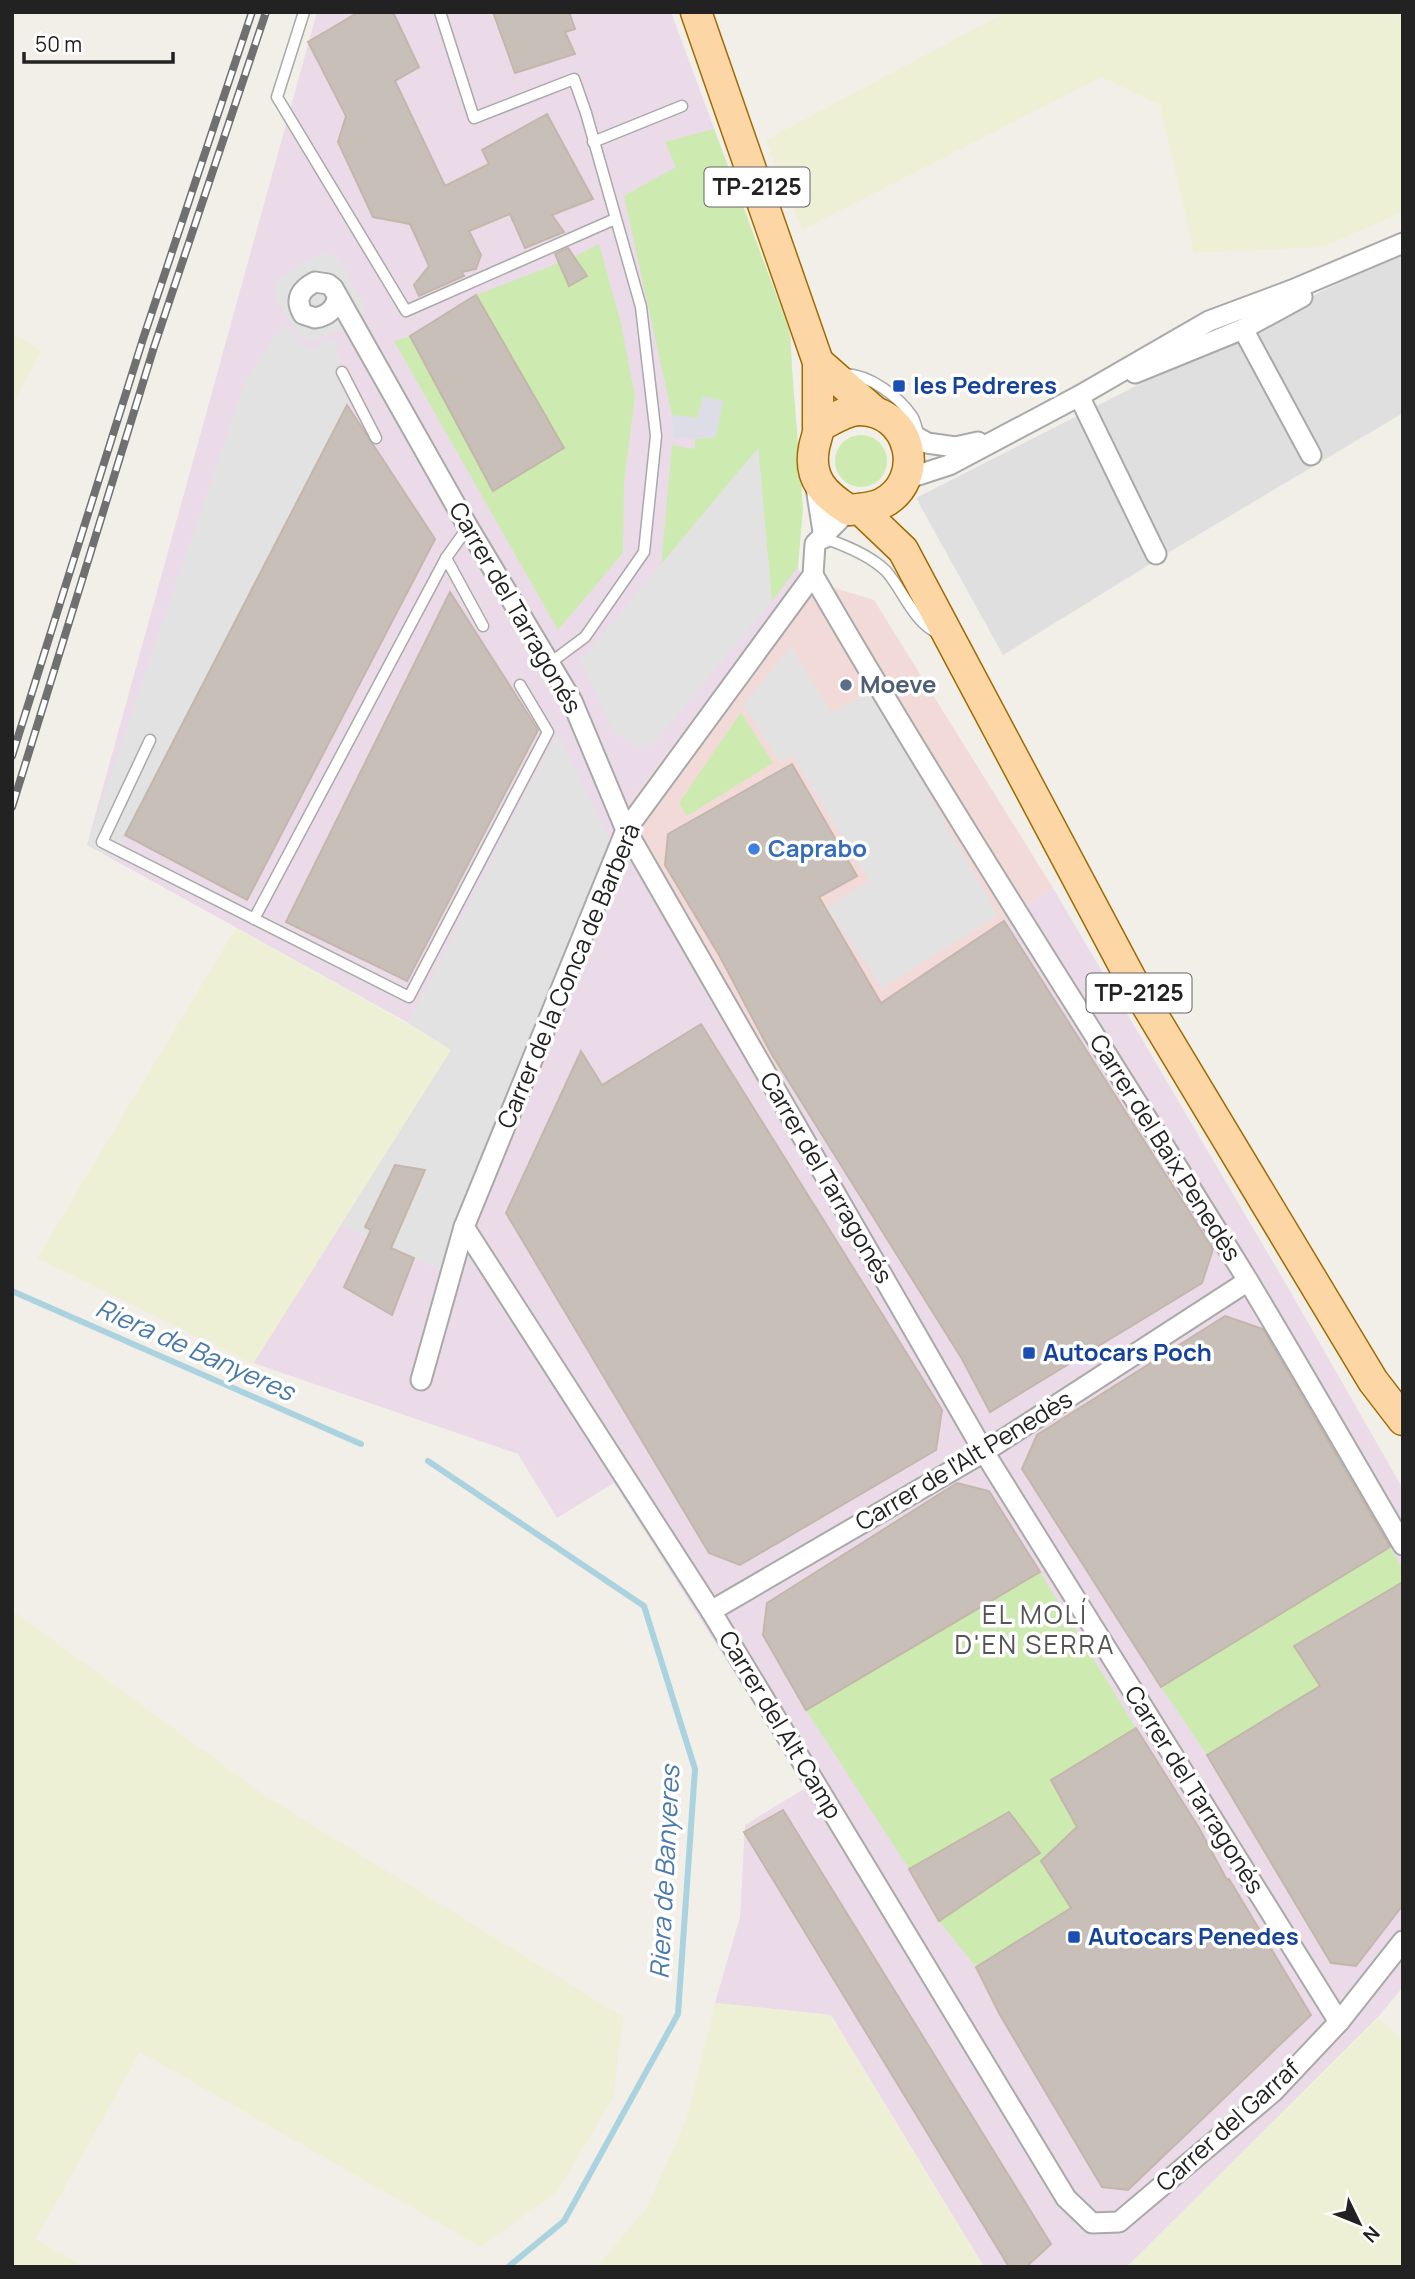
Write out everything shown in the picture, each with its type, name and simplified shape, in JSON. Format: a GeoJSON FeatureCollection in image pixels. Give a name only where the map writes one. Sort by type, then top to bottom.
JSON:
{"type":"FeatureCollection","features":[{"type":"Feature","properties":{"kind":"main road","name":"TP-2125"},"geometry":{"type":"LineString","coordinates":[[696,12],[825,368],[819,434],[814,444],[812,461],[815,477],[830,498],[855,509],[903,550],[1131,979],[1373,1381],[1403,1420]]}},
{"type":"Feature","properties":{"kind":"main road","name":"TP-2125"},"geometry":{"type":"LineString","coordinates":[[825,368],[901,430],[909,451],[901,486],[903,550]]}},
{"type":"Feature","properties":{"kind":"main road"},"geometry":{"type":"LineString","coordinates":[[818,427],[849,412],[896,425]]}},
{"type":"Feature","properties":{"kind":"main road"},"geometry":{"type":"LineString","coordinates":[[855,509],[880,505],[901,486]]}},
{"type":"Feature","properties":{"kind":"street"},"geometry":{"type":"LineString","coordinates":[[1079,396],[1243,329],[1401,248]]}},
{"type":"Feature","properties":{"kind":"street"},"geometry":{"type":"LineString","coordinates":[[901,486],[948,465],[1079,396],[1209,321],[1401,248]]}},
{"type":"Feature","properties":{"kind":"street","name":"Carrer del Tarragonés"},"geometry":{"type":"LineString","coordinates":[[343,311],[572,701],[626,830],[984,1452],[1339,2022]]}},
{"type":"Feature","properties":{"kind":"street"},"geometry":{"type":"LineString","coordinates":[[1243,329],[1311,455]]}},
{"type":"Feature","properties":{"kind":"street"},"geometry":{"type":"LineString","coordinates":[[1079,396],[1156,554]]}},
{"type":"Feature","properties":{"kind":"street"},"geometry":{"type":"LineString","coordinates":[[896,425],[927,443],[955,447],[997,439]]}},
{"type":"Feature","properties":{"kind":"street","name":"Carrer de la Conca de Barberà"},"geometry":{"type":"LineString","coordinates":[[815,477],[824,538]]}},
{"type":"Feature","properties":{"kind":"street","name":"Carrer de la Conca de Barberà"},"geometry":{"type":"LineString","coordinates":[[421,1380],[464,1227],[626,830],[813,575],[815,544],[855,509]]}},
{"type":"Feature","properties":{"kind":"street","name":"Carrer del Baix Penedès"},"geometry":{"type":"LineString","coordinates":[[813,575],[972,840],[1248,1281],[1403,1545]]}},
{"type":"Feature","properties":{"kind":"street","name":"Carrer del Alt Camp"},"geometry":{"type":"LineString","coordinates":[[464,1227],[711,1611],[1066,2198],[1092,2223]]}},
{"type":"Feature","properties":{"kind":"street","name":"Carrer de l'Alt Penedès"},"geometry":{"type":"LineString","coordinates":[[711,1611],[984,1452],[1248,1281]]}},
{"type":"Feature","properties":{"kind":"street","name":"Carrer del Garraf"},"geometry":{"type":"LineString","coordinates":[[1092,2223],[1119,2222],[1273,2092],[1339,2022],[1403,1941]]}},
{"type":"Feature","properties":{"kind":"lane"},"geometry":{"type":"LineString","coordinates":[[304,12],[277,97],[406,310],[615,219]]}},
{"type":"Feature","properties":{"kind":"lane"},"geometry":{"type":"LineString","coordinates":[[440,12],[474,118],[574,79],[641,307],[656,436],[644,552],[585,637],[550,663]]}},
{"type":"Feature","properties":{"kind":"lane"},"geometry":{"type":"LineString","coordinates":[[593,142],[682,106]]}},
{"type":"Feature","properties":{"kind":"lane"},"geometry":{"type":"LineString","coordinates":[[825,368],[871,381],[891,396],[913,417],[896,425]]}},
{"type":"Feature","properties":{"kind":"lane"},"geometry":{"type":"LineString","coordinates":[[342,372],[376,438]]}},
{"type":"Feature","properties":{"kind":"lane"},"geometry":{"type":"LineString","coordinates":[[254,919],[446,558],[468,527]]}},
{"type":"Feature","properties":{"kind":"lane"},"geometry":{"type":"LineString","coordinates":[[824,538],[845,545],[884,569],[927,628],[950,637]]}},
{"type":"Feature","properties":{"kind":"lane"},"geometry":{"type":"LineString","coordinates":[[446,558],[483,625]]}},
{"type":"Feature","properties":{"kind":"lane"},"geometry":{"type":"LineString","coordinates":[[150,740],[102,842],[409,997],[548,732],[520,685]]}},
{"type":"Feature","properties":{"kind":"shaded area"},"geometry":{"type":"Polygon","coordinates":[[[317,12],[671,12],[791,337],[798,567],[802,578],[618,817],[775,1073],[1053,888],[1403,1489],[1403,1987],[1378,2017],[1124,2267],[984,2267],[831,2015],[715,2003],[740,1917],[745,1825],[807,1787],[614,1483],[557,1518],[518,1454],[253,1363],[452,1047],[87,845],[317,12]]]}},
{"type":"Feature","properties":{"kind":"shaded area"},"geometry":{"type":"Polygon","coordinates":[[[1403,250],[1403,413],[1003,655],[916,498],[1403,250]]]}},
{"type":"Feature","properties":{"kind":"shaded area"},"geometry":{"type":"Polygon","coordinates":[[[324,252],[335,256],[346,270],[368,312],[332,334],[311,340],[299,337],[274,296],[276,281],[324,252]]]}},
{"type":"Feature","properties":{"kind":"shaded area"},"geometry":{"type":"Polygon","coordinates":[[[283,325],[310,350],[334,338],[347,405],[114,859],[87,845],[245,382],[283,325]]]}},
{"type":"Feature","properties":{"kind":"shaded area"},"geometry":{"type":"Polygon","coordinates":[[[703,396],[723,401],[716,437],[673,438],[672,415],[697,418],[703,396]]]}},
{"type":"Feature","properties":{"kind":"shaded area"},"geometry":{"type":"Polygon","coordinates":[[[758,448],[772,601],[652,745],[634,746],[613,731],[581,660],[758,448]]]}},
{"type":"Feature","properties":{"kind":"shaded area"},"geometry":{"type":"Polygon","coordinates":[[[802,578],[874,600],[1053,888],[775,1073],[618,817],[802,578]]]}},
{"type":"Feature","properties":{"kind":"shaded area"},"geometry":{"type":"Polygon","coordinates":[[[791,647],[832,713],[870,691],[998,915],[882,988],[827,908],[869,880],[793,756],[780,762],[743,705],[791,647]]]}},
{"type":"Feature","properties":{"kind":"shaded area"},"geometry":{"type":"Polygon","coordinates":[[[558,732],[611,844],[440,1270],[341,1225],[451,1050],[408,1023],[558,732]]]}},
{"type":"Feature","properties":{"kind":"green space"},"geometry":{"type":"Polygon","coordinates":[[[1006,12],[1403,12],[1403,212],[1322,247],[1194,253],[1160,105],[1102,77],[802,230],[766,140],[1006,12]]]}},
{"type":"Feature","properties":{"kind":"green space"},"geometry":{"type":"Polygon","coordinates":[[[714,129],[789,329],[803,509],[798,567],[772,601],[758,449],[661,565],[672,445],[695,449],[695,439],[716,437],[697,418],[672,415],[624,196],[676,167],[665,142],[714,129]]]}},
{"type":"Feature","properties":{"kind":"green space"},"geometry":{"type":"Polygon","coordinates":[[[599,244],[621,323],[635,397],[624,482],[623,553],[558,630],[394,341],[410,336],[493,491],[564,448],[476,295],[559,263],[570,285],[587,276],[574,257],[599,244]]]}},
{"type":"Feature","properties":{"kind":"green space"},"geometry":{"type":"Polygon","coordinates":[[[12,333],[42,351],[12,405],[12,333]]]}},
{"type":"Feature","properties":{"kind":"green space"},"geometry":{"type":"Polygon","coordinates":[[[861,435],[880,442],[887,461],[880,480],[861,487],[842,480],[835,461],[842,442],[861,435]]]}},
{"type":"Feature","properties":{"kind":"green space"},"geometry":{"type":"Polygon","coordinates":[[[741,712],[773,763],[687,816],[679,803],[741,712]]]}},
{"type":"Feature","properties":{"kind":"green space"},"geometry":{"type":"Polygon","coordinates":[[[236,928],[452,1049],[253,1364],[37,1258],[236,928]]]}},
{"type":"Feature","properties":{"kind":"green space"},"geometry":{"type":"Polygon","coordinates":[[[1390,1547],[1403,1570],[1403,1582],[1320,1686],[1207,1755],[1161,1687],[1390,1547]]]}},
{"type":"Feature","properties":{"kind":"green space"},"geometry":{"type":"Polygon","coordinates":[[[1040,1572],[1136,1728],[1051,1780],[1077,1827],[1071,1908],[976,1967],[939,1921],[1039,1853],[1009,1812],[909,1869],[806,1710],[1040,1572]]]}},
{"type":"Feature","properties":{"kind":"green space"},"geometry":{"type":"Polygon","coordinates":[[[12,1610],[267,1797],[623,2017],[613,2098],[558,2191],[481,2247],[140,2052],[36,2239],[84,2267],[12,2267],[12,1610]]]}},
{"type":"Feature","properties":{"kind":"green space"},"geometry":{"type":"Polygon","coordinates":[[[715,2003],[830,2015],[984,2267],[596,2267],[646,2209],[686,2120],[715,2003]]]}},
{"type":"Feature","properties":{"kind":"green space"},"geometry":{"type":"Polygon","coordinates":[[[1378,2017],[1403,2040],[1403,2267],[1132,2267],[1130,2264],[1378,2017]]]}},
{"type":"Feature","properties":{"kind":"building"},"geometry":{"type":"Polygon","coordinates":[[[359,12],[393,12],[419,67],[395,81],[445,186],[489,164],[482,150],[547,114],[593,199],[552,215],[564,232],[525,248],[510,214],[469,231],[481,255],[476,269],[462,272],[464,276],[419,296],[414,285],[429,266],[410,224],[373,217],[338,142],[346,116],[308,42],[359,12]]]}},
{"type":"Feature","properties":{"kind":"building"},"geometry":{"type":"Polygon","coordinates":[[[493,12],[569,12],[575,29],[565,32],[575,54],[515,73],[493,12]]]}},
{"type":"Feature","properties":{"kind":"building"},"geometry":{"type":"Polygon","coordinates":[[[568,248],[587,276],[569,286],[555,254],[568,248]]]}},
{"type":"Feature","properties":{"kind":"building"},"geometry":{"type":"Polygon","coordinates":[[[476,295],[564,448],[493,491],[410,336],[476,295]]]}},
{"type":"Feature","properties":{"kind":"building"},"geometry":{"type":"Polygon","coordinates":[[[347,405],[435,539],[247,900],[125,835],[347,405]]]}},
{"type":"Feature","properties":{"kind":"building"},"geometry":{"type":"Polygon","coordinates":[[[450,592],[538,730],[407,981],[286,922],[450,592]]]}},
{"type":"Feature","properties":{"kind":"building"},"geometry":{"type":"Polygon","coordinates":[[[792,764],[857,876],[819,897],[881,1003],[1004,921],[1213,1249],[1202,1283],[990,1412],[962,1359],[771,1053],[719,955],[665,865],[668,834],[792,764]]]}},
{"type":"Feature","properties":{"kind":"building"},"geometry":{"type":"Polygon","coordinates":[[[701,1024],[942,1410],[936,1450],[740,1565],[709,1553],[506,1213],[581,1051],[602,1085],[701,1024]]]}},
{"type":"Feature","properties":{"kind":"building"},"geometry":{"type":"Polygon","coordinates":[[[395,1165],[425,1170],[391,1248],[414,1258],[392,1315],[344,1287],[371,1230],[365,1227],[395,1165]]]}},
{"type":"Feature","properties":{"kind":"building"},"geometry":{"type":"Polygon","coordinates":[[[1225,1316],[1263,1329],[1390,1547],[1161,1687],[1022,1469],[1037,1435],[1225,1316]]]}},
{"type":"Feature","properties":{"kind":"building"},"geometry":{"type":"Polygon","coordinates":[[[957,1483],[989,1491],[1040,1572],[806,1710],[763,1635],[767,1603],[957,1483]]]}},
{"type":"Feature","properties":{"kind":"building"},"geometry":{"type":"Polygon","coordinates":[[[1403,1582],[1403,1905],[1356,1966],[1331,1963],[1207,1755],[1320,1686],[1294,1646],[1403,1582]]]}},
{"type":"Feature","properties":{"kind":"building"},"geometry":{"type":"Polygon","coordinates":[[[1136,1728],[1311,2015],[1128,2190],[1102,2187],[1000,2015],[976,1967],[1071,1908],[1041,1861],[1077,1827],[1051,1780],[1136,1728]]]}},
{"type":"Feature","properties":{"kind":"building"},"geometry":{"type":"Polygon","coordinates":[[[783,1810],[1051,2244],[1026,2267],[1009,2267],[744,1832],[783,1810]]]}},
{"type":"Feature","properties":{"kind":"building"},"geometry":{"type":"Polygon","coordinates":[[[1009,1812],[1040,1853],[939,1921],[909,1869],[1009,1812]]]}},
{"type":"Feature","properties":{"kind":"waterway","name":"Riera de Banyeres"},"geometry":{"type":"LineString","coordinates":[[12,1291],[361,1444]]}},
{"type":"Feature","properties":{"kind":"waterway","name":"Riera de Banyeres"},"geometry":{"type":"LineString","coordinates":[[428,1461],[644,1606],[695,1769],[678,2014],[564,2221],[508,2267]]}},
{"type":"Feature","properties":{"kind":"railway"},"geometry":{"type":"LineString","coordinates":[[12,756],[143,339],[252,12]]}},
{"type":"Feature","properties":{"kind":"railway"},"geometry":{"type":"LineString","coordinates":[[12,807],[154,347],[266,12]]}},
{"type":"Feature","properties":{"kind":"place","name":"les Pedreres"},"geometry":{"type":"Point","coordinates":[899,386]}},
{"type":"Feature","properties":{"kind":"place","name":"Moeve"},"geometry":{"type":"Point","coordinates":[846,685]}},
{"type":"Feature","properties":{"kind":"place","name":"Caprabo"},"geometry":{"type":"Point","coordinates":[754,849]}},
{"type":"Feature","properties":{"kind":"place","name":"Autocars Poch"},"geometry":{"type":"Point","coordinates":[1029,1353]}},
{"type":"Feature","properties":{"kind":"place","name":"Autocars Penedes"},"geometry":{"type":"Point","coordinates":[1074,1937]}},
{"type":"Feature","properties":{"kind":"district","name":"EL MOLÍ D'EN SERRA"},"geometry":{"type":"Point","coordinates":[1035,1630]}}]}
